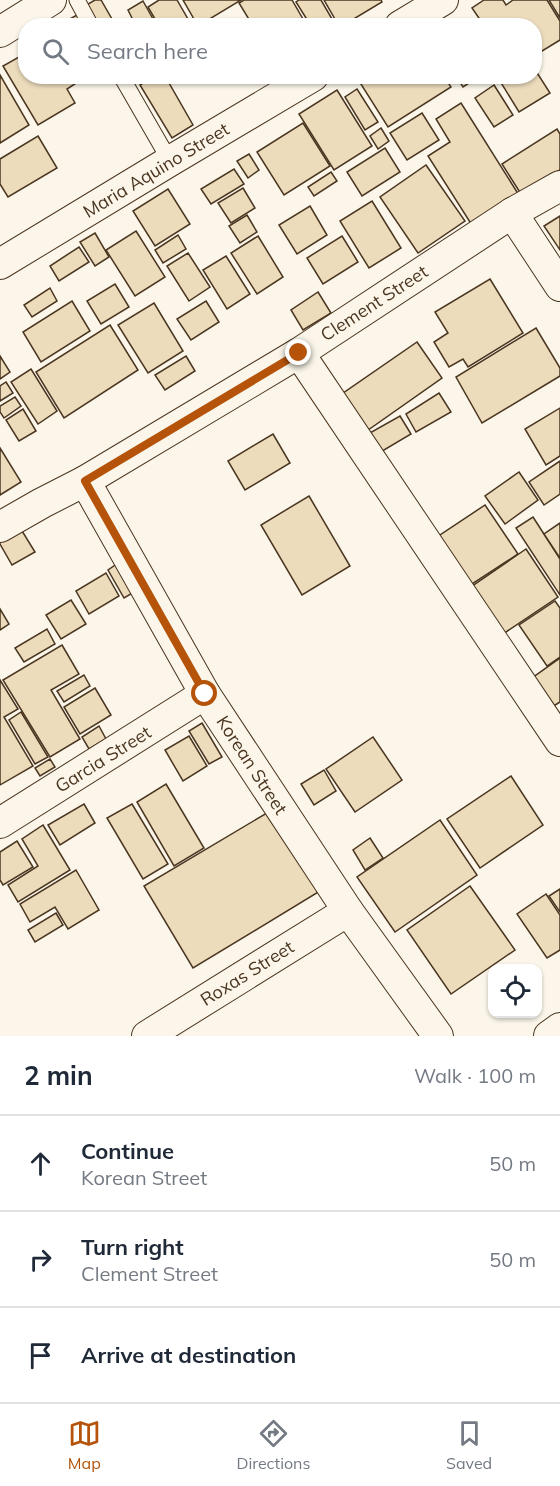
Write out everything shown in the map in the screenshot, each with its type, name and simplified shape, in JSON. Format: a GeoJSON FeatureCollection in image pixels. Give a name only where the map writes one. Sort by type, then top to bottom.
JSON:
{"type":"FeatureCollection","features":[{"type":"Feature","properties":{"kind":"street"},"geometry":{"type":"LineString","coordinates":[[22,18],[51,0]]}},
{"type":"Feature","properties":{"kind":"street"},"geometry":{"type":"LineString","coordinates":[[413,18],[443,0]]}},
{"type":"Feature","properties":{"kind":"street"},"geometry":{"type":"LineString","coordinates":[[0,32],[18,21]]}},
{"type":"Feature","properties":{"kind":"street","name":"Maria Aquino Street"},"geometry":{"type":"LineString","coordinates":[[0,264],[300,84]]}},
{"type":"Feature","properties":{"kind":"street","name":"Clement Street"},"geometry":{"type":"LineString","coordinates":[[0,527],[85,481],[299,353],[512,213],[560,186]]}},
{"type":"Feature","properties":{"kind":"street"},"geometry":{"type":"LineString","coordinates":[[512,213],[560,286]]}},
{"type":"Feature","properties":{"kind":"street"},"geometry":{"type":"LineString","coordinates":[[299,353],[560,741]]}},
{"type":"Feature","properties":{"kind":"street","name":"Korean Street"},"geometry":{"type":"LineString","coordinates":[[85,481],[205,694],[348,911],[438,1036]]}},
{"type":"Feature","properties":{"kind":"street","name":"Garcia Street"},"geometry":{"type":"LineString","coordinates":[[0,823],[205,694]]}},
{"type":"Feature","properties":{"kind":"street","name":"Roxas Street"},"geometry":{"type":"LineString","coordinates":[[147,1036],[348,911]]}},
{"type":"Feature","properties":{"kind":"street"},"geometry":{"type":"LineString","coordinates":[[549,1036],[560,1028]]}},
{"type":"Feature","properties":{"kind":"lane"},"geometry":{"type":"LineString","coordinates":[[77,0],[87,18]]}},
{"type":"Feature","properties":{"kind":"lane"},"geometry":{"type":"LineString","coordinates":[[126,84],[170,161]]}},
{"type":"Feature","properties":{"kind":"building"},"geometry":{"type":"Polygon","coordinates":[[[95,0],[101,0],[111,18],[89,18],[83,7],[95,0]]]}},
{"type":"Feature","properties":{"kind":"building"},"geometry":{"type":"Polygon","coordinates":[[[159,0],[177,0],[187,18],[154,18],[148,7],[159,0]]]}},
{"type":"Feature","properties":{"kind":"building"},"geometry":{"type":"Polygon","coordinates":[[[183,0],[241,0],[211,18],[193,18],[183,0]]]}},
{"type":"Feature","properties":{"kind":"building"},"geometry":{"type":"Polygon","coordinates":[[[244,0],[292,0],[302,18],[248,18],[239,3],[244,0]]]}},
{"type":"Feature","properties":{"kind":"building"},"geometry":{"type":"Polygon","coordinates":[[[321,0],[331,18],[306,18],[296,2],[321,0]]]}},
{"type":"Feature","properties":{"kind":"building"},"geometry":{"type":"Polygon","coordinates":[[[324,0],[381,0],[382,2],[355,18],[334,18],[324,0]]]}},
{"type":"Feature","properties":{"kind":"building"},"geometry":{"type":"Polygon","coordinates":[[[484,0],[503,0],[506,5],[513,0],[547,0],[560,21],[560,40],[542,51],[542,18],[479,18],[472,8],[484,0]]]}},
{"type":"Feature","properties":{"kind":"building"},"geometry":{"type":"Polygon","coordinates":[[[549,0],[560,0],[560,18],[549,0]]]}},
{"type":"Feature","properties":{"kind":"building"},"geometry":{"type":"Polygon","coordinates":[[[143,1],[152,18],[132,18],[128,10],[143,1]]]}},
{"type":"Feature","properties":{"kind":"building"},"geometry":{"type":"Polygon","coordinates":[[[18,58],[18,84],[75,84],[67,89],[75,103],[38,125],[3,66],[18,58]]]}},
{"type":"Feature","properties":{"kind":"building"},"geometry":{"type":"Polygon","coordinates":[[[0,75],[29,125],[0,143],[0,75]]]}},
{"type":"Feature","properties":{"kind":"building"},"geometry":{"type":"Polygon","coordinates":[[[542,80],[550,93],[519,112],[502,84],[542,84],[542,80]]]}},
{"type":"Feature","properties":{"kind":"building"},"geometry":{"type":"Polygon","coordinates":[[[170,84],[193,125],[172,138],[140,85],[170,84]]]}},
{"type":"Feature","properties":{"kind":"building"},"geometry":{"type":"Polygon","coordinates":[[[361,84],[449,84],[451,87],[388,127],[361,84]]]}},
{"type":"Feature","properties":{"kind":"building"},"geometry":{"type":"Polygon","coordinates":[[[494,85],[513,115],[494,127],[475,98],[494,85]]]}},
{"type":"Feature","properties":{"kind":"building"},"geometry":{"type":"Polygon","coordinates":[[[357,89],[378,122],[365,130],[345,97],[357,89]]]}},
{"type":"Feature","properties":{"kind":"building"},"geometry":{"type":"Polygon","coordinates":[[[337,90],[372,146],[334,170],[299,114],[337,90]]]}},
{"type":"Feature","properties":{"kind":"building"},"geometry":{"type":"Polygon","coordinates":[[[461,103],[522,200],[475,230],[428,156],[450,142],[436,119],[461,103]]]}},
{"type":"Feature","properties":{"kind":"building"},"geometry":{"type":"Polygon","coordinates":[[[422,113],[439,140],[407,160],[390,133],[422,113]]]}},
{"type":"Feature","properties":{"kind":"building"},"geometry":{"type":"Polygon","coordinates":[[[303,123],[330,166],[284,195],[257,152],[303,123]]]}},
{"type":"Feature","properties":{"kind":"building"},"geometry":{"type":"Polygon","coordinates":[[[381,128],[389,141],[378,149],[370,136],[381,128]]]}},
{"type":"Feature","properties":{"kind":"building"},"geometry":{"type":"Polygon","coordinates":[[[557,129],[560,134],[560,170],[521,194],[502,164],[557,129]]]}},
{"type":"Feature","properties":{"kind":"building"},"geometry":{"type":"Polygon","coordinates":[[[38,136],[57,168],[8,197],[0,184],[0,159],[38,136]]]}},
{"type":"Feature","properties":{"kind":"building"},"geometry":{"type":"Polygon","coordinates":[[[385,148],[400,172],[362,196],[347,172],[385,148]]]}},
{"type":"Feature","properties":{"kind":"building"},"geometry":{"type":"Polygon","coordinates":[[[249,154],[259,170],[248,178],[237,161],[249,154]]]}},
{"type":"Feature","properties":{"kind":"building"},"geometry":{"type":"Polygon","coordinates":[[[426,165],[465,221],[418,253],[380,197],[426,165]]]}},
{"type":"Feature","properties":{"kind":"building"},"geometry":{"type":"Polygon","coordinates":[[[234,169],[244,184],[211,204],[201,189],[234,169]]]}},
{"type":"Feature","properties":{"kind":"building"},"geometry":{"type":"Polygon","coordinates":[[[331,172],[337,181],[314,196],[308,187],[331,172]]]}},
{"type":"Feature","properties":{"kind":"building"},"geometry":{"type":"Polygon","coordinates":[[[243,188],[255,208],[231,223],[218,203],[243,188]]]}},
{"type":"Feature","properties":{"kind":"building"},"geometry":{"type":"Polygon","coordinates":[[[168,189],[190,224],[155,246],[133,211],[168,189]]]}},
{"type":"Feature","properties":{"kind":"building"},"geometry":{"type":"Polygon","coordinates":[[[372,201],[401,248],[369,268],[340,221],[372,201]]]}},
{"type":"Feature","properties":{"kind":"building"},"geometry":{"type":"Polygon","coordinates":[[[310,206],[327,235],[297,254],[279,225],[310,206]]]}},
{"type":"Feature","properties":{"kind":"building"},"geometry":{"type":"Polygon","coordinates":[[[247,215],[257,232],[240,243],[229,226],[247,215]]]}},
{"type":"Feature","properties":{"kind":"building"},"geometry":{"type":"Polygon","coordinates":[[[560,216],[560,250],[544,226],[560,216]]]}},
{"type":"Feature","properties":{"kind":"building"},"geometry":{"type":"Polygon","coordinates":[[[136,231],[165,277],[135,296],[106,250],[136,231]]]}},
{"type":"Feature","properties":{"kind":"building"},"geometry":{"type":"Polygon","coordinates":[[[95,233],[109,257],[95,266],[80,242],[95,233]]]}},
{"type":"Feature","properties":{"kind":"building"},"geometry":{"type":"Polygon","coordinates":[[[178,235],[186,249],[163,263],[155,250],[178,235]]]}},
{"type":"Feature","properties":{"kind":"building"},"geometry":{"type":"Polygon","coordinates":[[[258,236],[283,277],[257,294],[231,253],[258,236]]]}},
{"type":"Feature","properties":{"kind":"building"},"geometry":{"type":"Polygon","coordinates":[[[342,236],[358,262],[323,284],[307,258],[342,236]]]}},
{"type":"Feature","properties":{"kind":"building"},"geometry":{"type":"Polygon","coordinates":[[[79,247],[89,262],[59,281],[50,266],[79,247]]]}},
{"type":"Feature","properties":{"kind":"building"},"geometry":{"type":"Polygon","coordinates":[[[188,253],[210,287],[189,301],[167,266],[188,253]]]}},
{"type":"Feature","properties":{"kind":"building"},"geometry":{"type":"Polygon","coordinates":[[[226,256],[250,294],[227,309],[203,270],[226,256]]]}},
{"type":"Feature","properties":{"kind":"building"},"geometry":{"type":"Polygon","coordinates":[[[490,279],[523,333],[468,367],[463,359],[449,367],[434,342],[448,333],[435,312],[490,279]]]}},
{"type":"Feature","properties":{"kind":"building"},"geometry":{"type":"Polygon","coordinates":[[[115,284],[129,307],[101,324],[87,301],[115,284]]]}},
{"type":"Feature","properties":{"kind":"building"},"geometry":{"type":"Polygon","coordinates":[[[50,288],[57,301],[32,317],[24,305],[50,288]]]}},
{"type":"Feature","properties":{"kind":"building"},"geometry":{"type":"Polygon","coordinates":[[[318,292],[331,313],[303,330],[291,310],[318,292]]]}},
{"type":"Feature","properties":{"kind":"building"},"geometry":{"type":"Polygon","coordinates":[[[72,301],[90,331],[41,362],[23,332],[72,301]]]}},
{"type":"Feature","properties":{"kind":"building"},"geometry":{"type":"Polygon","coordinates":[[[206,301],[219,322],[191,340],[177,319],[206,301]]]}},
{"type":"Feature","properties":{"kind":"building"},"geometry":{"type":"Polygon","coordinates":[[[154,303],[183,351],[148,373],[118,325],[154,303]]]}},
{"type":"Feature","properties":{"kind":"building"},"geometry":{"type":"Polygon","coordinates":[[[110,325],[138,370],[64,418],[36,372],[110,325]]]}},
{"type":"Feature","properties":{"kind":"building"},"geometry":{"type":"Polygon","coordinates":[[[536,328],[560,368],[560,376],[482,423],[456,377],[536,328]]]}},
{"type":"Feature","properties":{"kind":"building"},"geometry":{"type":"Polygon","coordinates":[[[417,342],[442,378],[361,435],[336,398],[417,342]]]}},
{"type":"Feature","properties":{"kind":"building"},"geometry":{"type":"Polygon","coordinates":[[[0,356],[10,372],[0,379],[0,356]]]}},
{"type":"Feature","properties":{"kind":"building"},"geometry":{"type":"Polygon","coordinates":[[[186,356],[195,371],[165,390],[155,375],[186,356]]]}},
{"type":"Feature","properties":{"kind":"building"},"geometry":{"type":"Polygon","coordinates":[[[31,369],[57,411],[38,424],[11,382],[31,369]]]}},
{"type":"Feature","properties":{"kind":"building"},"geometry":{"type":"Polygon","coordinates":[[[6,382],[13,393],[0,401],[0,386],[6,382]]]}},
{"type":"Feature","properties":{"kind":"building"},"geometry":{"type":"Polygon","coordinates":[[[439,393],[451,412],[416,432],[406,414],[439,393]]]}},
{"type":"Feature","properties":{"kind":"building"},"geometry":{"type":"Polygon","coordinates":[[[15,397],[21,406],[4,418],[0,412],[0,406],[15,397]]]}},
{"type":"Feature","properties":{"kind":"building"},"geometry":{"type":"Polygon","coordinates":[[[560,408],[560,456],[546,465],[525,429],[560,408]]]}},
{"type":"Feature","properties":{"kind":"building"},"geometry":{"type":"Polygon","coordinates":[[[23,409],[36,431],[19,441],[6,420],[23,409]]]}},
{"type":"Feature","properties":{"kind":"building"},"geometry":{"type":"Polygon","coordinates":[[[400,416],[411,434],[379,453],[368,434],[400,416]]]}},
{"type":"Feature","properties":{"kind":"building"},"geometry":{"type":"Polygon","coordinates":[[[273,434],[290,463],[245,490],[228,461],[273,434]]]}},
{"type":"Feature","properties":{"kind":"building"},"geometry":{"type":"Polygon","coordinates":[[[0,448],[21,482],[0,495],[0,448]]]}},
{"type":"Feature","properties":{"kind":"building"},"geometry":{"type":"Polygon","coordinates":[[[560,461],[560,494],[544,505],[529,482],[560,461]]]}},
{"type":"Feature","properties":{"kind":"building"},"geometry":{"type":"Polygon","coordinates":[[[519,472],[538,500],[505,524],[485,496],[519,472]]]}},
{"type":"Feature","properties":{"kind":"building"},"geometry":{"type":"Polygon","coordinates":[[[309,496],[350,566],[302,595],[261,525],[309,496]]]}},
{"type":"Feature","properties":{"kind":"building"},"geometry":{"type":"Polygon","coordinates":[[[485,505],[518,554],[469,586],[437,537],[485,505]]]}},
{"type":"Feature","properties":{"kind":"building"},"geometry":{"type":"Polygon","coordinates":[[[533,517],[560,559],[560,595],[516,528],[533,517]]]}},
{"type":"Feature","properties":{"kind":"building"},"geometry":{"type":"Polygon","coordinates":[[[560,523],[560,558],[544,534],[560,523]]]}},
{"type":"Feature","properties":{"kind":"building"},"geometry":{"type":"Polygon","coordinates":[[[19,526],[35,552],[12,565],[0,544],[0,537],[19,526]]]}},
{"type":"Feature","properties":{"kind":"building"},"geometry":{"type":"Polygon","coordinates":[[[526,549],[558,597],[500,636],[468,589],[526,549]]]}},
{"type":"Feature","properties":{"kind":"building"},"geometry":{"type":"Polygon","coordinates":[[[124,559],[141,588],[124,598],[108,570],[124,559]]]}},
{"type":"Feature","properties":{"kind":"building"},"geometry":{"type":"Polygon","coordinates":[[[106,573],[119,596],[89,614],[76,591],[106,573]]]}},
{"type":"Feature","properties":{"kind":"building"},"geometry":{"type":"Polygon","coordinates":[[[71,600],[86,624],[61,639],[46,615],[71,600]]]}},
{"type":"Feature","properties":{"kind":"building"},"geometry":{"type":"Polygon","coordinates":[[[555,601],[560,608],[560,657],[547,666],[519,625],[555,601]]]}},
{"type":"Feature","properties":{"kind":"building"},"geometry":{"type":"Polygon","coordinates":[[[0,609],[9,624],[0,630],[0,609]]]}},
{"type":"Feature","properties":{"kind":"building"},"geometry":{"type":"Polygon","coordinates":[[[47,629],[55,644],[24,662],[15,648],[47,629]]]}},
{"type":"Feature","properties":{"kind":"building"},"geometry":{"type":"Polygon","coordinates":[[[62,645],[79,674],[51,690],[80,739],[50,757],[3,680],[62,645]]]}},
{"type":"Feature","properties":{"kind":"building"},"geometry":{"type":"Polygon","coordinates":[[[560,658],[560,702],[552,707],[532,678],[560,658]]]}},
{"type":"Feature","properties":{"kind":"building"},"geometry":{"type":"Polygon","coordinates":[[[84,675],[90,686],[64,702],[57,691],[84,675]]]}},
{"type":"Feature","properties":{"kind":"building"},"geometry":{"type":"Polygon","coordinates":[[[0,680],[18,709],[4,717],[33,766],[0,785],[0,680]]]}},
{"type":"Feature","properties":{"kind":"building"},"geometry":{"type":"Polygon","coordinates":[[[95,688],[111,715],[80,734],[64,707],[95,688]]]}},
{"type":"Feature","properties":{"kind":"building"},"geometry":{"type":"Polygon","coordinates":[[[21,712],[48,757],[35,764],[9,720],[21,712]]]}},
{"type":"Feature","properties":{"kind":"building"},"geometry":{"type":"Polygon","coordinates":[[[202,723],[222,757],[209,764],[189,731],[202,723]]]}},
{"type":"Feature","properties":{"kind":"building"},"geometry":{"type":"Polygon","coordinates":[[[99,726],[106,739],[89,749],[82,737],[99,726]]]}},
{"type":"Feature","properties":{"kind":"building"},"geometry":{"type":"Polygon","coordinates":[[[189,736],[207,766],[183,781],[165,750],[189,736]]]}},
{"type":"Feature","properties":{"kind":"building"},"geometry":{"type":"Polygon","coordinates":[[[373,737],[402,780],[355,812],[326,769],[373,737]]]}},
{"type":"Feature","properties":{"kind":"building"},"geometry":{"type":"Polygon","coordinates":[[[50,759],[55,767],[40,776],[35,768],[50,759]]]}},
{"type":"Feature","properties":{"kind":"building"},"geometry":{"type":"Polygon","coordinates":[[[324,770],[336,791],[314,805],[301,784],[324,770]]]}},
{"type":"Feature","properties":{"kind":"building"},"geometry":{"type":"Polygon","coordinates":[[[511,776],[543,825],[480,868],[447,819],[511,776]]]}},
{"type":"Feature","properties":{"kind":"building"},"geometry":{"type":"Polygon","coordinates":[[[166,784],[204,848],[174,866],[137,802],[166,784]]]}},
{"type":"Feature","properties":{"kind":"building"},"geometry":{"type":"Polygon","coordinates":[[[84,804],[95,823],[60,845],[48,825],[84,804]]]}},
{"type":"Feature","properties":{"kind":"building"},"geometry":{"type":"Polygon","coordinates":[[[132,804],[168,864],[143,879],[107,818],[132,804]]]}},
{"type":"Feature","properties":{"kind":"building"},"geometry":{"type":"Polygon","coordinates":[[[272,810],[320,891],[193,968],[144,886],[272,810]]]}},
{"type":"Feature","properties":{"kind":"building"},"geometry":{"type":"Polygon","coordinates":[[[440,820],[477,875],[395,932],[357,877],[440,820]]]}},
{"type":"Feature","properties":{"kind":"building"},"geometry":{"type":"Polygon","coordinates":[[[43,825],[70,870],[18,902],[8,885],[38,866],[22,839],[43,825]]]}},
{"type":"Feature","properties":{"kind":"building"},"geometry":{"type":"Polygon","coordinates":[[[370,838],[383,858],[365,870],[353,850],[370,838]]]}},
{"type":"Feature","properties":{"kind":"building"},"geometry":{"type":"Polygon","coordinates":[[[17,841],[33,867],[3,885],[0,880],[0,852],[17,841]]]}},
{"type":"Feature","properties":{"kind":"building"},"geometry":{"type":"Polygon","coordinates":[[[76,870],[99,910],[68,929],[55,907],[30,922],[20,904],[76,870]]]}},
{"type":"Feature","properties":{"kind":"building"},"geometry":{"type":"Polygon","coordinates":[[[470,886],[515,950],[495,964],[488,964],[488,969],[451,994],[407,930],[470,886]]]}},
{"type":"Feature","properties":{"kind":"building"},"geometry":{"type":"Polygon","coordinates":[[[560,889],[560,912],[549,896],[560,889]]]}},
{"type":"Feature","properties":{"kind":"building"},"geometry":{"type":"Polygon","coordinates":[[[546,894],[560,915],[560,950],[547,958],[517,914],[546,894]]]}},
{"type":"Feature","properties":{"kind":"building"},"geometry":{"type":"Polygon","coordinates":[[[56,913],[63,925],[35,942],[28,930],[56,913]]]}},
{"type":"Feature","properties":{"kind":"route"},"geometry":{"type":"LineString","coordinates":[[205,694],[85,481],[299,353]]}}]}
